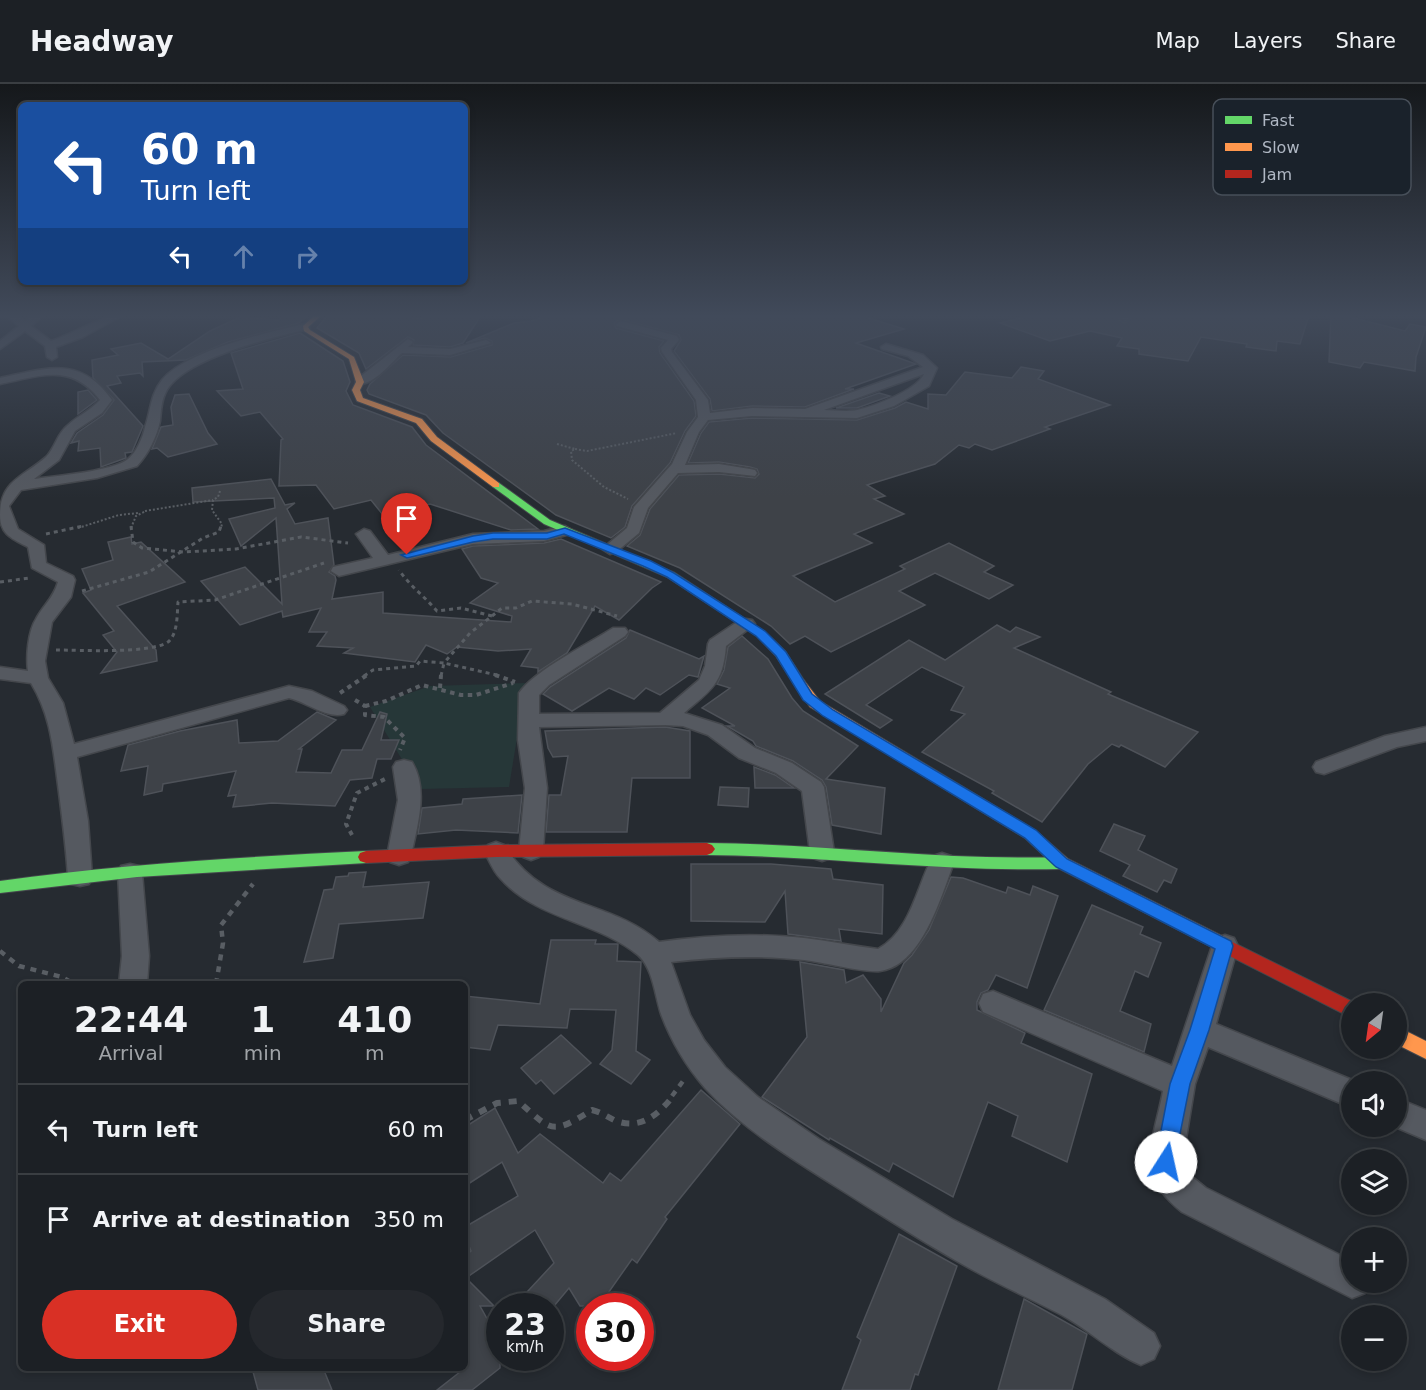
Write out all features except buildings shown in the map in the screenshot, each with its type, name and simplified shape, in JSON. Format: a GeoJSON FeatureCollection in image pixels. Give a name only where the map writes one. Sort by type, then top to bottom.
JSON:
{"type":"FeatureCollection","features":[{"type":"Feature","properties":{"kind":"street"},"geometry":{"type":"LineString","coordinates":[[0,381],[22,376]]}},
{"type":"Feature","properties":{"kind":"street"},"geometry":{"type":"LineString","coordinates":[[80,376],[100,390],[106,400],[98,410],[70,429],[54,457],[16,487],[2,506],[11,532],[29,540],[38,548],[38,565],[67,580],[62,597],[43,621],[36,661],[38,678],[53,703],[66,753],[80,877]]}},
{"type":"Feature","properties":{"kind":"street"},"geometry":{"type":"LineString","coordinates":[[16,487],[113,470],[132,463],[152,434],[160,391],[174,376]]}},
{"type":"Feature","properties":{"kind":"street"},"geometry":{"type":"LineString","coordinates":[[358,376],[360,382]]}},
{"type":"Feature","properties":{"kind":"street"},"geometry":{"type":"LineString","coordinates":[[370,376],[360,382],[356,390],[360,399],[419,422],[434,439],[531,512],[565,531],[671,575],[746,624],[773,644],[815,704],[1030,834],[1062,863],[1341,1005]]}},
{"type":"Feature","properties":{"kind":"street"},"geometry":{"type":"LineString","coordinates":[[610,549],[634,530],[641,507],[675,469],[693,432],[704,417],[702,400],[684,376]]}},
{"type":"Feature","properties":{"kind":"street"},"geometry":{"type":"LineString","coordinates":[[805,413],[909,376]]}},
{"type":"Feature","properties":{"kind":"street"},"geometry":{"type":"LineString","coordinates":[[704,417],[752,412],[848,415],[890,403],[925,384],[928,376]]}},
{"type":"Feature","properties":{"kind":"street"},"geometry":{"type":"LineString","coordinates":[[675,469],[719,468],[750,474]]}},
{"type":"Feature","properties":{"kind":"street"},"geometry":{"type":"LineString","coordinates":[[332,567],[384,561],[473,539],[500,536],[547,536],[565,531]]}},
{"type":"Feature","properties":{"kind":"street"},"geometry":{"type":"LineString","coordinates":[[364,534],[384,561]]}},
{"type":"Feature","properties":{"kind":"street"},"geometry":{"type":"LineString","coordinates":[[665,718],[706,683],[715,666],[717,644],[746,624]]}},
{"type":"Feature","properties":{"kind":"street"},"geometry":{"type":"LineString","coordinates":[[531,851],[536,788],[523,686],[619,632]]}},
{"type":"Feature","properties":{"kind":"street"},"geometry":{"type":"LineString","coordinates":[[0,673],[38,678]]}},
{"type":"Feature","properties":{"kind":"street"},"geometry":{"type":"LineString","coordinates":[[66,753],[289,692],[305,695],[337,710]]}},
{"type":"Feature","properties":{"kind":"street"},"geometry":{"type":"LineString","coordinates":[[529,721],[665,718],[685,720],[715,730],[747,753],[784,768],[809,782],[816,795],[822,852]]}},
{"type":"Feature","properties":{"kind":"street"},"geometry":{"type":"LineString","coordinates":[[1324,767],[1392,741],[1426,734]]}},
{"type":"Feature","properties":{"kind":"street"},"geometry":{"type":"LineString","coordinates":[[399,856],[409,803],[409,783],[404,767]]}},
{"type":"Feature","properties":{"kind":"street"},"geometry":{"type":"LineString","coordinates":[[0,886],[47,879],[258,862],[496,851],[753,848],[1011,866],[1062,863]]}},
{"type":"Feature","properties":{"kind":"street"},"geometry":{"type":"LineString","coordinates":[[496,851],[502,866],[513,878],[547,899],[632,937],[654,954],[677,1016],[698,1059],[754,1112],[803,1148],[969,1248],[1086,1309],[1141,1346]]}},
{"type":"Feature","properties":{"kind":"street"},"geometry":{"type":"LineString","coordinates":[[654,954],[715,946],[803,949],[880,960],[887,958],[899,948],[912,927],[942,862]]}},
{"type":"Feature","properties":{"kind":"street"},"geometry":{"type":"LineString","coordinates":[[130,873],[129,892],[136,958],[133,981]]}},
{"type":"Feature","properties":{"kind":"street"},"geometry":{"type":"LineString","coordinates":[[1224,946],[1200,1030],[1180,1084],[1166,1162],[1169,1174],[1178,1188],[1194,1200],[1341,1275]]}},
{"type":"Feature","properties":{"kind":"street"},"geometry":{"type":"LineString","coordinates":[[993,1003],[1180,1084]]}},
{"type":"Feature","properties":{"kind":"street"},"geometry":{"type":"LineString","coordinates":[[1200,1030],[1341,1089]]}},
{"type":"Feature","properties":{"kind":"street"},"geometry":{"type":"LineString","coordinates":[[1407,1040],[1426,1051]]}},
{"type":"Feature","properties":{"kind":"street"},"geometry":{"type":"LineString","coordinates":[[1407,1117],[1426,1125]]}},
{"type":"Feature","properties":{"kind":"path"},"geometry":{"type":"LineString","coordinates":[[557,444],[587,451],[660,435],[693,432]]}},
{"type":"Feature","properties":{"kind":"path"},"geometry":{"type":"LineString","coordinates":[[574,449],[571,451],[572,460],[604,487],[612,489],[641,507]]}},
{"type":"Feature","properties":{"kind":"path"},"geometry":{"type":"LineString","coordinates":[[29,540],[119,515],[213,500],[218,497],[220,491]]}},
{"type":"Feature","properties":{"kind":"path"},"geometry":{"type":"LineString","coordinates":[[62,597],[137,576],[157,568],[206,536],[219,532],[222,524],[212,510],[213,500]]}},
{"type":"Feature","properties":{"kind":"path"},"geometry":{"type":"LineString","coordinates":[[146,511],[136,516],[133,522],[133,542],[142,548],[152,546],[184,552],[269,543],[301,537],[350,543],[353,550],[384,561],[394,562],[406,581],[419,591],[437,611],[461,608],[492,616]]}},
{"type":"Feature","properties":{"kind":"path"},"geometry":{"type":"LineString","coordinates":[[38,652],[51,650],[122,651],[162,644],[169,641],[175,630],[178,602],[215,600],[243,592],[308,567],[332,567]]}},
{"type":"Feature","properties":{"kind":"path"},"geometry":{"type":"LineString","coordinates":[[440,688],[444,663],[471,633],[502,608],[516,608],[532,601],[572,604],[616,616],[619,632]]}},
{"type":"Feature","properties":{"kind":"path"},"geometry":{"type":"LineString","coordinates":[[420,661],[444,663],[501,676],[523,686],[476,695],[461,695],[422,685],[386,701],[365,706],[339,692],[373,670],[416,666],[420,661]]}},
{"type":"Feature","properties":{"kind":"path"},"geometry":{"type":"LineString","coordinates":[[363,857],[346,824],[357,793],[404,767],[398,753],[405,738],[384,717],[365,715],[365,706]]}},
{"type":"Feature","properties":{"kind":"path"},"geometry":{"type":"LineString","coordinates":[[217,981],[223,944],[221,925],[236,904],[251,889],[261,870],[258,862]]}},
{"type":"Feature","properties":{"kind":"path"},"geometry":{"type":"LineString","coordinates":[[0,951],[19,966],[62,977],[69,981]]}},
{"type":"Feature","properties":{"kind":"path"},"geometry":{"type":"LineString","coordinates":[[468,1118],[496,1103],[514,1101],[522,1104],[543,1123],[555,1128],[564,1127],[592,1110],[619,1123],[636,1123],[652,1119],[669,1103],[698,1059]]}},
{"type":"Feature","properties":{"kind":"shaded area"},"geometry":{"type":"Polygon","coordinates":[[[526,683],[509,787],[420,789],[370,707],[430,686],[526,683]]]}},
{"type":"Feature","properties":{"kind":"traffic: fast"},"geometry":{"type":"LineString","coordinates":[[496,485],[547,522],[671,575],[761,634],[781,654],[799,682]]}},
{"type":"Feature","properties":{"kind":"traffic: fast"},"geometry":{"type":"LineString","coordinates":[[707,849],[796,851],[973,863],[1062,863]]}},
{"type":"Feature","properties":{"kind":"traffic: fast"},"geometry":{"type":"LineString","coordinates":[[0,887],[137,871],[366,857]]}},
{"type":"Feature","properties":{"kind":"traffic: slow"},"geometry":{"type":"LineString","coordinates":[[358,376],[360,382],[356,390],[360,399],[419,421],[434,439],[496,485]]}},
{"type":"Feature","properties":{"kind":"traffic: slow"},"geometry":{"type":"LineString","coordinates":[[799,682],[815,704],[1030,834],[1062,863],[1218,942]]}},
{"type":"Feature","properties":{"kind":"traffic: slow"},"geometry":{"type":"LineString","coordinates":[[1407,1040],[1426,1051]]}},
{"type":"Feature","properties":{"kind":"traffic: jam"},"geometry":{"type":"LineString","coordinates":[[366,857],[496,851],[707,849]]}},
{"type":"Feature","properties":{"kind":"traffic: jam"},"geometry":{"type":"LineString","coordinates":[[1218,942],[1341,1004]]}},
{"type":"Feature","properties":{"kind":"route"},"geometry":{"type":"LineString","coordinates":[[407,555],[473,539],[517,535],[547,536],[565,531],[647,563],[671,575],[761,634],[781,654],[808,697],[828,713],[1030,834],[1062,863],[1224,946],[1200,1030],[1180,1084],[1166,1162]]}}]}
